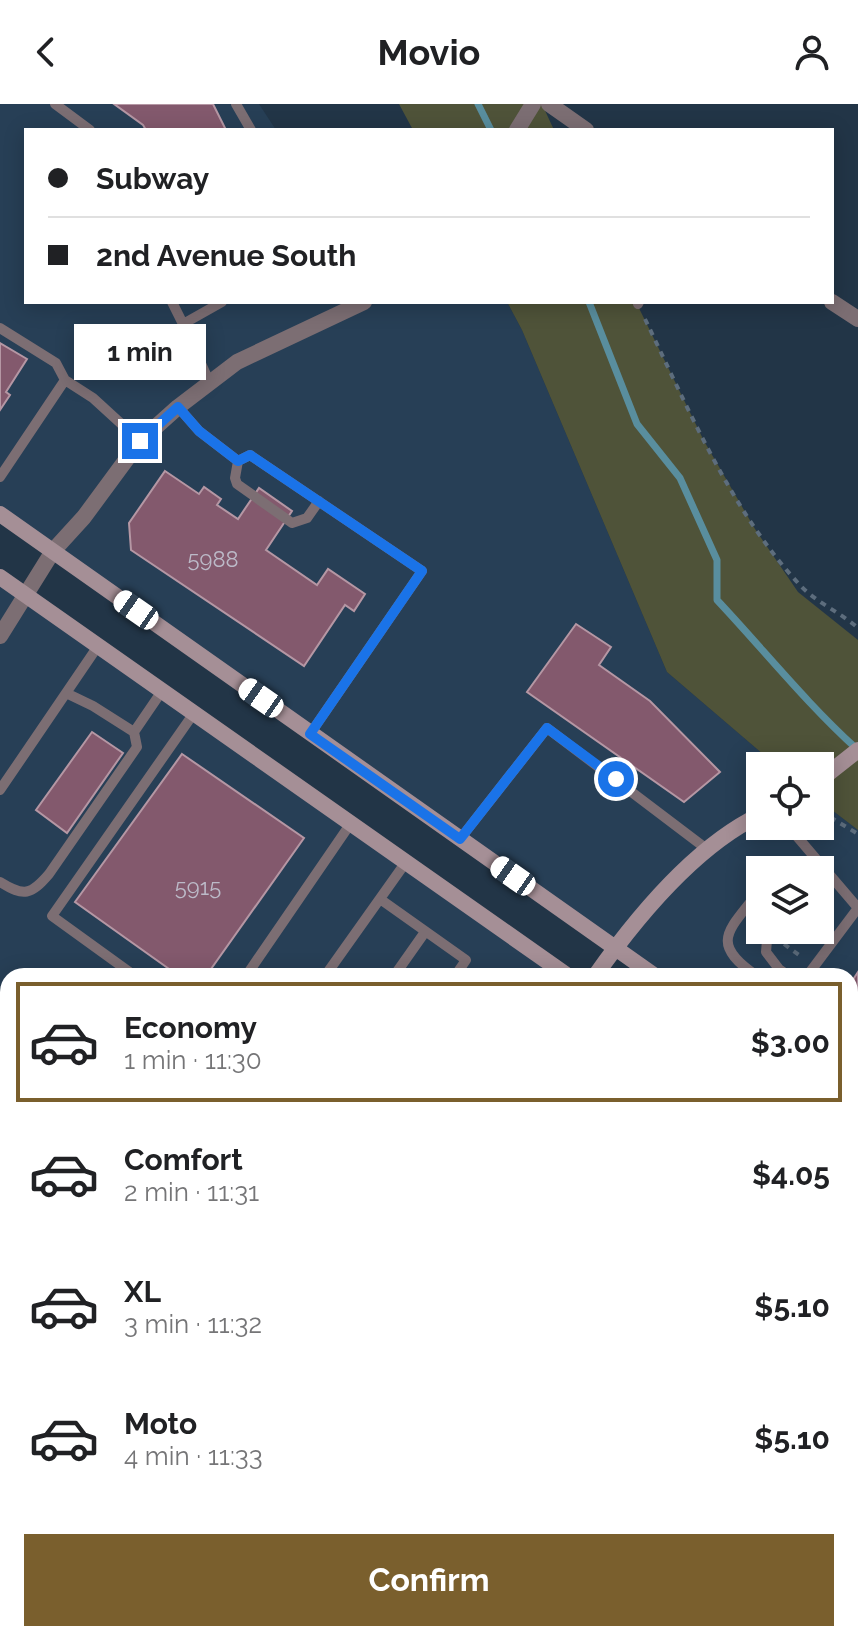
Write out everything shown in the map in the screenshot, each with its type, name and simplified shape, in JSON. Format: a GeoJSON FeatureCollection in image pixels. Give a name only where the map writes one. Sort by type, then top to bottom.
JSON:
{"type":"FeatureCollection","features":[{"type":"Feature","properties":{"kind":"main road"},"geometry":{"type":"LineString","coordinates":[[0,514],[644,968]]}},
{"type":"Feature","properties":{"kind":"main road"},"geometry":{"type":"LineString","coordinates":[[0,577],[557,968]]}},
{"type":"Feature","properties":{"kind":"main road"},"geometry":{"type":"LineString","coordinates":[[834,769],[858,750]]}},
{"type":"Feature","properties":{"kind":"main road"},"geometry":{"type":"LineString","coordinates":[[601,968],[656,898],[708,850],[746,822]]}},
{"type":"Feature","properties":{"kind":"street"},"geometry":{"type":"LineString","coordinates":[[520,125],[533,104]]}},
{"type":"Feature","properties":{"kind":"street"},"geometry":{"type":"LineString","coordinates":[[549,104],[583,128]]}},
{"type":"Feature","properties":{"kind":"street"},"geometry":{"type":"LineString","coordinates":[[834,303],[858,319]]}},
{"type":"Feature","properties":{"kind":"street"},"geometry":{"type":"LineString","coordinates":[[0,636],[53,551],[84,517],[140,441],[209,381],[237,362],[352,305]]}},
{"type":"Feature","properties":{"kind":"lane"},"geometry":{"type":"LineString","coordinates":[[55,104],[87,128]]}},
{"type":"Feature","properties":{"kind":"lane"},"geometry":{"type":"LineString","coordinates":[[236,104],[250,128]]}},
{"type":"Feature","properties":{"kind":"lane"},"geometry":{"type":"LineString","coordinates":[[173,304],[209,381]]}},
{"type":"Feature","properties":{"kind":"lane"},"geometry":{"type":"LineString","coordinates":[[183,324],[218,304]]}},
{"type":"Feature","properties":{"kind":"lane"},"geometry":{"type":"LineString","coordinates":[[0,328],[56,363],[65,380],[93,398],[140,441]]}},
{"type":"Feature","properties":{"kind":"lane"},"geometry":{"type":"LineString","coordinates":[[0,477],[65,380]]}},
{"type":"Feature","properties":{"kind":"lane"},"geometry":{"type":"LineString","coordinates":[[178,407],[199,431],[238,461]]}},
{"type":"Feature","properties":{"kind":"lane"},"geometry":{"type":"LineString","coordinates":[[238,461],[250,455],[422,571],[310,734]]}},
{"type":"Feature","properties":{"kind":"lane"},"geometry":{"type":"LineString","coordinates":[[238,461],[237,484],[292,523],[307,518],[319,501]]}},
{"type":"Feature","properties":{"kind":"lane"},"geometry":{"type":"LineString","coordinates":[[0,790],[98,646]]}},
{"type":"Feature","properties":{"kind":"lane"},"geometry":{"type":"LineString","coordinates":[[0,882],[23,892],[36,889],[49,874],[137,747],[134,732],[162,691]]}},
{"type":"Feature","properties":{"kind":"lane"},"geometry":{"type":"LineString","coordinates":[[66,693],[134,732]]}},
{"type":"Feature","properties":{"kind":"lane"},"geometry":{"type":"LineString","coordinates":[[124,968],[52,916],[194,713]]}},
{"type":"Feature","properties":{"kind":"lane"},"geometry":{"type":"LineString","coordinates":[[460,839],[547,728],[708,850]]}},
{"type":"Feature","properties":{"kind":"lane"},"geometry":{"type":"LineString","coordinates":[[251,968],[351,823]]}},
{"type":"Feature","properties":{"kind":"lane"},"geometry":{"type":"LineString","coordinates":[[331,968],[406,862]]}},
{"type":"Feature","properties":{"kind":"lane"},"geometry":{"type":"LineString","coordinates":[[834,884],[858,908],[834,940]]}},
{"type":"Feature","properties":{"kind":"lane"},"geometry":{"type":"LineString","coordinates":[[380,899],[466,960],[460,968]]}},
{"type":"Feature","properties":{"kind":"lane"},"geometry":{"type":"LineString","coordinates":[[745,968],[729,953],[726,943],[746,910]]}},
{"type":"Feature","properties":{"kind":"lane"},"geometry":{"type":"LineString","coordinates":[[400,968],[425,932]]}},
{"type":"Feature","properties":{"kind":"lane"},"geometry":{"type":"LineString","coordinates":[[767,944],[766,952],[778,968]]}},
{"type":"Feature","properties":{"kind":"lane"},"geometry":{"type":"LineString","coordinates":[[814,966],[831,944]]}},
{"type":"Feature","properties":{"kind":"path"},"geometry":{"type":"LineString","coordinates":[[638,304],[704,441],[755,529],[800,586],[858,628]]}},
{"type":"Feature","properties":{"kind":"path"},"geometry":{"type":"LineString","coordinates":[[834,819],[858,834]]}},
{"type":"Feature","properties":{"kind":"path"},"geometry":{"type":"LineString","coordinates":[[787,944],[814,966]]}},
{"type":"Feature","properties":{"kind":"shaded area"},"geometry":{"type":"Polygon","coordinates":[[[0,104],[259,104],[275,128],[24,128],[24,304],[508,304],[522,330],[667,672],[761,752],[746,752],[746,840],[834,840],[834,812],[858,830],[858,968],[644,968],[0,514],[0,104]]]}},
{"type":"Feature","properties":{"kind":"shaded area"},"geometry":{"type":"Polygon","coordinates":[[[0,577],[557,968],[0,968],[0,577]]]}},
{"type":"Feature","properties":{"kind":"green space"},"geometry":{"type":"Polygon","coordinates":[[[399,104],[542,104],[553,128],[412,128],[399,104]]]}},
{"type":"Feature","properties":{"kind":"green space"},"geometry":{"type":"Polygon","coordinates":[[[508,304],[637,304],[704,441],[755,529],[798,592],[858,640],[858,830],[834,812],[834,752],[761,752],[667,672],[522,330],[508,304]]]}},
{"type":"Feature","properties":{"kind":"building"},"geometry":{"type":"Polygon","coordinates":[[[114,104],[213,104],[225,128],[145,128],[114,104]]]}},
{"type":"Feature","properties":{"kind":"building"},"geometry":{"type":"Polygon","coordinates":[[[0,343],[27,359],[6,392],[10,395],[0,410],[0,343]]]}},
{"type":"Feature","properties":{"kind":"building"},"geometry":{"type":"Polygon","coordinates":[[[165,471],[199,494],[204,487],[221,499],[217,505],[238,519],[259,488],[292,511],[266,550],[317,585],[328,569],[365,594],[354,611],[345,605],[304,666],[131,550],[129,523],[165,471]]]}},
{"type":"Feature","properties":{"kind":"building"},"geometry":{"type":"Polygon","coordinates":[[[576,624],[611,647],[599,665],[650,701],[720,772],[684,802],[527,692],[576,624]]]}},
{"type":"Feature","properties":{"kind":"building"},"geometry":{"type":"Polygon","coordinates":[[[92,732],[123,753],[67,833],[36,810],[92,732]]]}},
{"type":"Feature","properties":{"kind":"building"},"geometry":{"type":"Polygon","coordinates":[[[182,754],[304,838],[212,968],[168,968],[75,902],[182,754]]]}},
{"type":"Feature","properties":{"kind":"waterway"},"geometry":{"type":"LineString","coordinates":[[478,104],[490,128]]}},
{"type":"Feature","properties":{"kind":"waterway"},"geometry":{"type":"LineString","coordinates":[[590,304],[637,424],[680,478],[717,560],[717,600],[803,696],[858,750]]}},
{"type":"Feature","properties":{"kind":"route"},"geometry":{"type":"LineString","coordinates":[[140,441],[178,407],[199,431],[238,461],[250,455],[422,571],[310,734],[460,839],[547,728],[616,779]]}}]}
